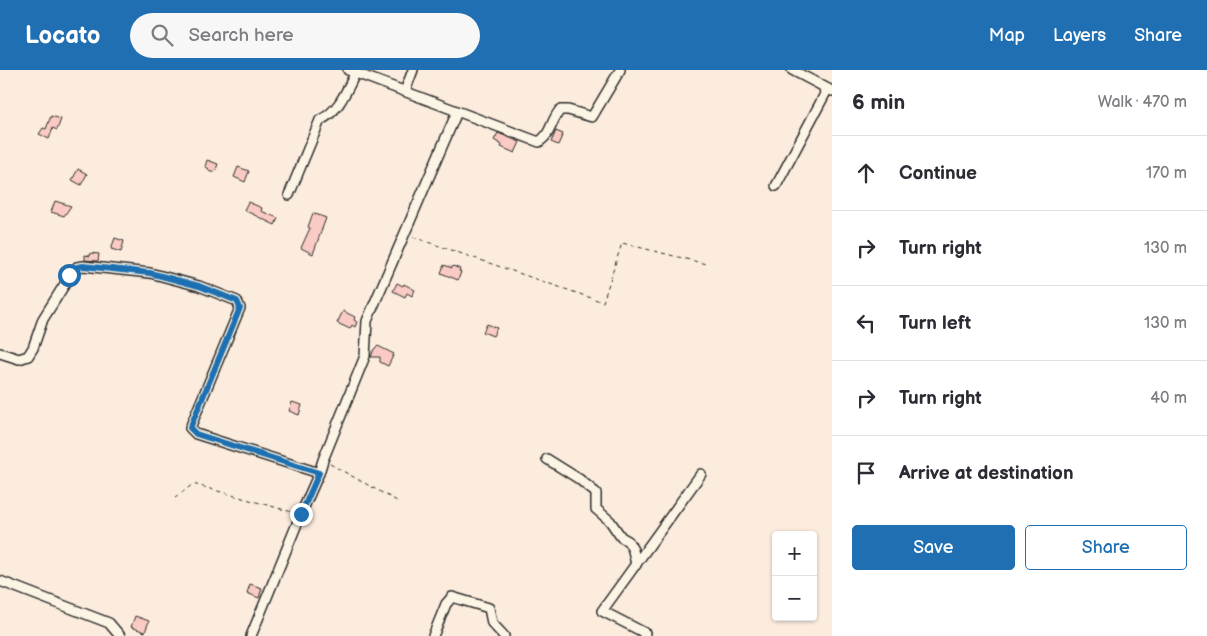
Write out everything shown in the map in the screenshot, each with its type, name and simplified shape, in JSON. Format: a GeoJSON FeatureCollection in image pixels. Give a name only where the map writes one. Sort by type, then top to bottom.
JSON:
{"type":"FeatureCollection","features":[{"type":"Feature","properties":{"kind":"street"},"geometry":{"type":"LineString","coordinates":[[405,91],[413,70]]}},
{"type":"Feature","properties":{"kind":"street"},"geometry":{"type":"LineString","coordinates":[[289,195],[320,120],[328,117],[339,104],[352,71],[539,142],[547,136],[554,117],[560,110],[568,110],[592,117],[620,70]]}},
{"type":"Feature","properties":{"kind":"street"},"geometry":{"type":"LineString","coordinates":[[776,186],[828,89],[792,70]]}},
{"type":"Feature","properties":{"kind":"street"},"geometry":{"type":"LineString","coordinates":[[251,636],[319,473],[365,356],[367,321],[457,112]]}},
{"type":"Feature","properties":{"kind":"street"},"geometry":{"type":"LineString","coordinates":[[0,353],[19,359],[28,356],[42,319],[69,275],[77,267],[150,273],[199,286],[237,301],[240,308],[190,428],[196,434],[319,473]]}},
{"type":"Feature","properties":{"kind":"street"},"geometry":{"type":"LineString","coordinates":[[547,460],[579,479],[596,493],[596,509],[610,521],[621,537],[628,541],[633,550],[636,565]]}},
{"type":"Feature","properties":{"kind":"street"},"geometry":{"type":"LineString","coordinates":[[644,636],[645,633],[602,611],[702,474]]}},
{"type":"Feature","properties":{"kind":"street"},"geometry":{"type":"LineString","coordinates":[[0,580],[109,623],[120,636]]}},
{"type":"Feature","properties":{"kind":"street"},"geometry":{"type":"LineString","coordinates":[[433,636],[446,604],[452,597],[489,608],[492,623],[504,636]]}},
{"type":"Feature","properties":{"kind":"path"},"geometry":{"type":"LineString","coordinates":[[405,234],[603,302],[622,243],[706,264]]}},
{"type":"Feature","properties":{"kind":"path"},"geometry":{"type":"LineString","coordinates":[[323,460],[398,501]]}},
{"type":"Feature","properties":{"kind":"path"},"geometry":{"type":"LineString","coordinates":[[175,498],[192,484],[301,514]]}},
{"type":"Feature","properties":{"kind":"building"},"geometry":{"type":"Polygon","coordinates":[[[51,116],[61,119],[57,130],[53,128],[49,139],[39,134],[43,128],[46,129],[51,116]]]}},
{"type":"Feature","properties":{"kind":"building"},"geometry":{"type":"Polygon","coordinates":[[[556,131],[563,134],[558,145],[551,142],[556,131]]]}},
{"type":"Feature","properties":{"kind":"building"},"geometry":{"type":"Polygon","coordinates":[[[498,133],[520,142],[515,153],[501,147],[502,145],[494,140],[498,133]]]}},
{"type":"Feature","properties":{"kind":"building"},"geometry":{"type":"Polygon","coordinates":[[[207,160],[218,164],[215,172],[210,172],[205,167],[207,160]]]}},
{"type":"Feature","properties":{"kind":"building"},"geometry":{"type":"Polygon","coordinates":[[[238,167],[249,171],[245,182],[234,177],[238,167]]]}},
{"type":"Feature","properties":{"kind":"building"},"geometry":{"type":"Polygon","coordinates":[[[78,169],[87,174],[81,185],[72,180],[78,169]]]}},
{"type":"Feature","properties":{"kind":"building"},"geometry":{"type":"Polygon","coordinates":[[[55,201],[71,206],[64,216],[51,212],[55,201]]]}},
{"type":"Feature","properties":{"kind":"building"},"geometry":{"type":"Polygon","coordinates":[[[248,202],[262,208],[261,211],[278,218],[275,225],[244,210],[248,202]]]}},
{"type":"Feature","properties":{"kind":"building"},"geometry":{"type":"Polygon","coordinates":[[[313,213],[326,218],[313,254],[301,248],[310,228],[308,227],[313,213]]]}},
{"type":"Feature","properties":{"kind":"building"},"geometry":{"type":"Polygon","coordinates":[[[115,238],[124,241],[121,252],[111,249],[115,238]]]}},
{"type":"Feature","properties":{"kind":"building"},"geometry":{"type":"Polygon","coordinates":[[[91,253],[99,254],[98,261],[85,260],[85,255],[90,256],[91,253]]]}},
{"type":"Feature","properties":{"kind":"building"},"geometry":{"type":"Polygon","coordinates":[[[444,265],[460,269],[459,271],[461,272],[458,280],[441,273],[444,265]]]}},
{"type":"Feature","properties":{"kind":"building"},"geometry":{"type":"Polygon","coordinates":[[[397,283],[403,286],[404,284],[415,290],[412,296],[407,293],[405,297],[393,291],[397,283]]]}},
{"type":"Feature","properties":{"kind":"building"},"geometry":{"type":"Polygon","coordinates":[[[343,311],[355,317],[354,320],[357,322],[355,327],[352,325],[350,329],[337,323],[343,311]]]}},
{"type":"Feature","properties":{"kind":"building"},"geometry":{"type":"Polygon","coordinates":[[[487,324],[497,328],[493,336],[483,332],[487,324]]]}},
{"type":"Feature","properties":{"kind":"building"},"geometry":{"type":"Polygon","coordinates":[[[378,346],[394,354],[388,366],[380,362],[380,357],[371,357],[374,349],[378,346]]]}},
{"type":"Feature","properties":{"kind":"building"},"geometry":{"type":"Polygon","coordinates":[[[292,402],[302,405],[299,415],[289,411],[292,402]]]}},
{"type":"Feature","properties":{"kind":"building"},"geometry":{"type":"Polygon","coordinates":[[[250,584],[262,588],[259,598],[247,593],[250,584]]]}},
{"type":"Feature","properties":{"kind":"building"},"geometry":{"type":"Polygon","coordinates":[[[135,616],[149,621],[145,632],[131,627],[135,616]]]}},
{"type":"Feature","properties":{"kind":"route"},"geometry":{"type":"LineString","coordinates":[[69,275],[77,267],[83,266],[150,273],[199,286],[237,301],[240,308],[190,428],[196,434],[319,473],[301,514]]}}]}
